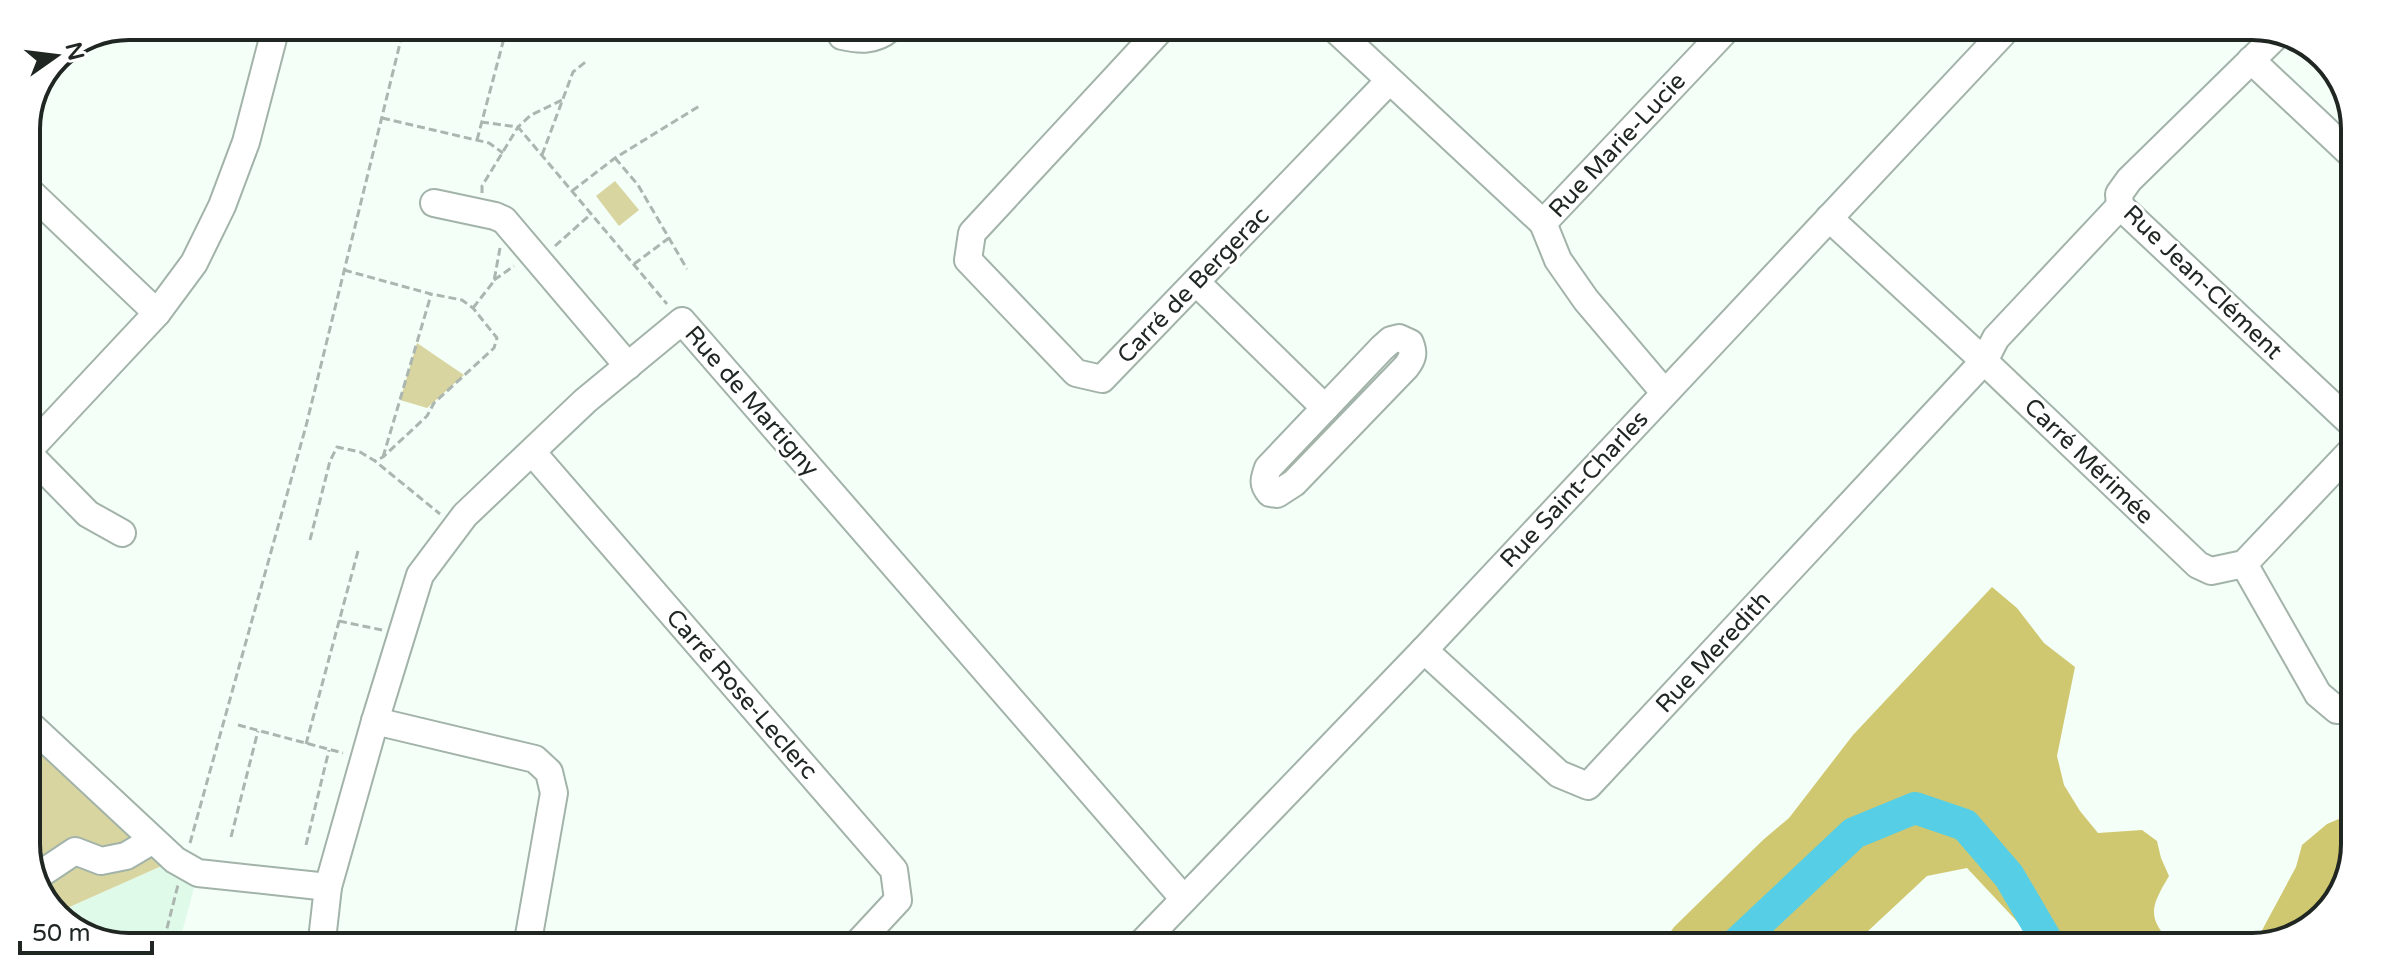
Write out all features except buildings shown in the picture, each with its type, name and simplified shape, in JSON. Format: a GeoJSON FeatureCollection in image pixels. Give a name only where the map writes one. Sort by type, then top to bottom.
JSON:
{"type":"FeatureCollection","features":[{"type":"Feature","properties":{"kind":"street"},"geometry":{"type":"LineString","coordinates":[[40,438],[157,313],[194,263],[222,206],[246,142],[273,40]]}},
{"type":"Feature","properties":{"kind":"street","name":"Carré de Bergerac"},"geometry":{"type":"LineString","coordinates":[[1151,40],[972,233],[968,260],[1076,373],[1102,379],[1389,81]]}},
{"type":"Feature","properties":{"kind":"street"},"geometry":{"type":"LineString","coordinates":[[1346,40],[1543,223],[1558,260],[1586,300],[1664,392]]}},
{"type":"Feature","properties":{"kind":"street","name":"Rue Marie-Lucie"},"geometry":{"type":"LineString","coordinates":[[1543,223],[1716,40]]}},
{"type":"Feature","properties":{"kind":"street","name":"Rue Saint-Charles"},"geometry":{"type":"LineString","coordinates":[[1152,933],[1424,650],[1996,40]]}},
{"type":"Feature","properties":{"kind":"street","name":"Rue Jean-Clément"},"geometry":{"type":"LineString","coordinates":[[2270,42],[2129,180],[2119,194],[2120,206],[2341,414]]}},
{"type":"Feature","properties":{"kind":"street"},"geometry":{"type":"LineString","coordinates":[[2251,60],[2341,145]]}},
{"type":"Feature","properties":{"kind":"street"},"geometry":{"type":"LineString","coordinates":[[40,201],[157,313]]}},
{"type":"Feature","properties":{"kind":"street"},"geometry":{"type":"LineString","coordinates":[[434,203],[504,220],[628,366]]}},
{"type":"Feature","properties":{"kind":"street"},"geometry":{"type":"LineString","coordinates":[[1984,361],[1996,338],[2120,206]]}},
{"type":"Feature","properties":{"kind":"street","name":"Carré Mérimée"},"geometry":{"type":"LineString","coordinates":[[1829,218],[2198,565],[2211,571],[2244,564]]}},
{"type":"Feature","properties":{"kind":"street"},"geometry":{"type":"LineString","coordinates":[[1196,282],[1325,408]]}},
{"type":"Feature","properties":{"kind":"street","name":"Rue de Martigny"},"geometry":{"type":"LineString","coordinates":[[323,933],[328,887],[420,575],[465,515],[585,401],[682,321],[1184,899]]}},
{"type":"Feature","properties":{"kind":"street"},"geometry":{"type":"LineString","coordinates":[[1399,338],[1410,343],[1413,351],[1406,367],[1294,483],[1277,494],[1270,493],[1264,480],[1268,468],[1325,408],[1391,340],[1399,338]]}},
{"type":"Feature","properties":{"kind":"street","name":"Rue Meredith"},"geometry":{"type":"LineString","coordinates":[[1424,650],[1559,774],[1588,786],[1984,361]]}},
{"type":"Feature","properties":{"kind":"street","name":"Carré Rose-Leclerc"},"geometry":{"type":"LineString","coordinates":[[532,452],[894,870],[898,900],[867,933]]}},
{"type":"Feature","properties":{"kind":"street"},"geometry":{"type":"LineString","coordinates":[[2341,462],[2244,564],[2318,694],[2337,710],[2341,710]]}},
{"type":"Feature","properties":{"kind":"street"},"geometry":{"type":"LineString","coordinates":[[40,465],[88,514],[122,533]]}},
{"type":"Feature","properties":{"kind":"street"},"geometry":{"type":"LineString","coordinates":[[375,721],[535,759],[549,772],[554,793],[529,933]]}},
{"type":"Feature","properties":{"kind":"street"},"geometry":{"type":"LineString","coordinates":[[40,734],[175,860],[198,873],[328,887]]}},
{"type":"Feature","properties":{"kind":"street"},"geometry":{"type":"LineString","coordinates":[[45,871],[75,851],[101,861],[126,856],[153,840]]}},
{"type":"Feature","properties":{"kind":"path"},"geometry":{"type":"LineString","coordinates":[[166,933],[306,426],[401,40]]}},
{"type":"Feature","properties":{"kind":"path"},"geometry":{"type":"LineString","coordinates":[[477,140],[503,40]]}},
{"type":"Feature","properties":{"kind":"path"},"geometry":{"type":"LineString","coordinates":[[542,155],[573,72],[588,60]]}},
{"type":"Feature","properties":{"kind":"path"},"geometry":{"type":"LineString","coordinates":[[572,191],[615,158],[701,105]]}},
{"type":"Feature","properties":{"kind":"path"},"geometry":{"type":"LineString","coordinates":[[382,118],[489,143],[503,153]]}},
{"type":"Feature","properties":{"kind":"path"},"geometry":{"type":"LineString","coordinates":[[481,122],[518,127],[668,305]]}},
{"type":"Feature","properties":{"kind":"path"},"geometry":{"type":"LineString","coordinates":[[615,158],[638,185],[687,269]]}},
{"type":"Feature","properties":{"kind":"path"},"geometry":{"type":"LineString","coordinates":[[539,260],[591,214]]}},
{"type":"Feature","properties":{"kind":"path"},"geometry":{"type":"LineString","coordinates":[[634,264],[669,238]]}},
{"type":"Feature","properties":{"kind":"path"},"geometry":{"type":"LineString","coordinates":[[344,270],[462,300],[494,333],[497,344],[434,403],[427,416],[375,461]]}},
{"type":"Feature","properties":{"kind":"path"},"geometry":{"type":"LineString","coordinates":[[383,457],[431,294]]}},
{"type":"Feature","properties":{"kind":"path"},"geometry":{"type":"LineString","coordinates":[[310,540],[330,461],[337,447],[360,452],[375,461],[455,527]]}},
{"type":"Feature","properties":{"kind":"path"},"geometry":{"type":"LineString","coordinates":[[419,506],[424,500]]}},
{"type":"Feature","properties":{"kind":"path"},"geometry":{"type":"LineString","coordinates":[[306,744],[358,551]]}},
{"type":"Feature","properties":{"kind":"path"},"geometry":{"type":"LineString","coordinates":[[339,621],[402,634]]}},
{"type":"Feature","properties":{"kind":"path"},"geometry":{"type":"LineString","coordinates":[[238,725],[364,758]]}},
{"type":"Feature","properties":{"kind":"path"},"geometry":{"type":"LineString","coordinates":[[231,837],[258,731]]}},
{"type":"Feature","properties":{"kind":"path"},"geometry":{"type":"LineString","coordinates":[[306,845],[329,750]]}},
{"type":"Feature","properties":{"kind":"shaded area"},"geometry":{"type":"Polygon","coordinates":[[[615,181],[639,210],[619,226],[596,196],[615,181]]]}},
{"type":"Feature","properties":{"kind":"shaded area"},"geometry":{"type":"Polygon","coordinates":[[[417,343],[464,375],[427,408],[400,400],[417,343]]]}},
{"type":"Feature","properties":{"kind":"shaded area"},"geometry":{"type":"Polygon","coordinates":[[[1992,587],[2017,608],[2044,643],[2075,667],[2057,756],[2064,785],[2098,833],[2142,830],[2157,841],[2169,876],[2154,913],[2163,933],[2025,933],[1967,868],[1927,876],[1866,933],[1670,933],[1789,818],[1853,735],[1992,587]]]}},
{"type":"Feature","properties":{"kind":"shaded area"},"geometry":{"type":"Polygon","coordinates":[[[40,734],[175,860],[66,907],[47,878],[40,850],[40,734]]]}},
{"type":"Feature","properties":{"kind":"shaded area"},"geometry":{"type":"Polygon","coordinates":[[[2341,818],[2339,861],[2323,898],[2311,911],[2291,924],[2261,932],[2296,867],[2302,845],[2327,824],[2341,818]]]}},
{"type":"Feature","properties":{"kind":"shaded area"},"geometry":{"type":"Polygon","coordinates":[[[175,860],[198,873],[182,933],[112,931],[85,921],[67,908],[175,860]]]}},
{"type":"Feature","properties":{"kind":"waterway"},"geometry":{"type":"LineString","coordinates":[[1748,933],[1854,833],[1915,808],[1965,825],[2009,876],[2042,933]]}}]}
